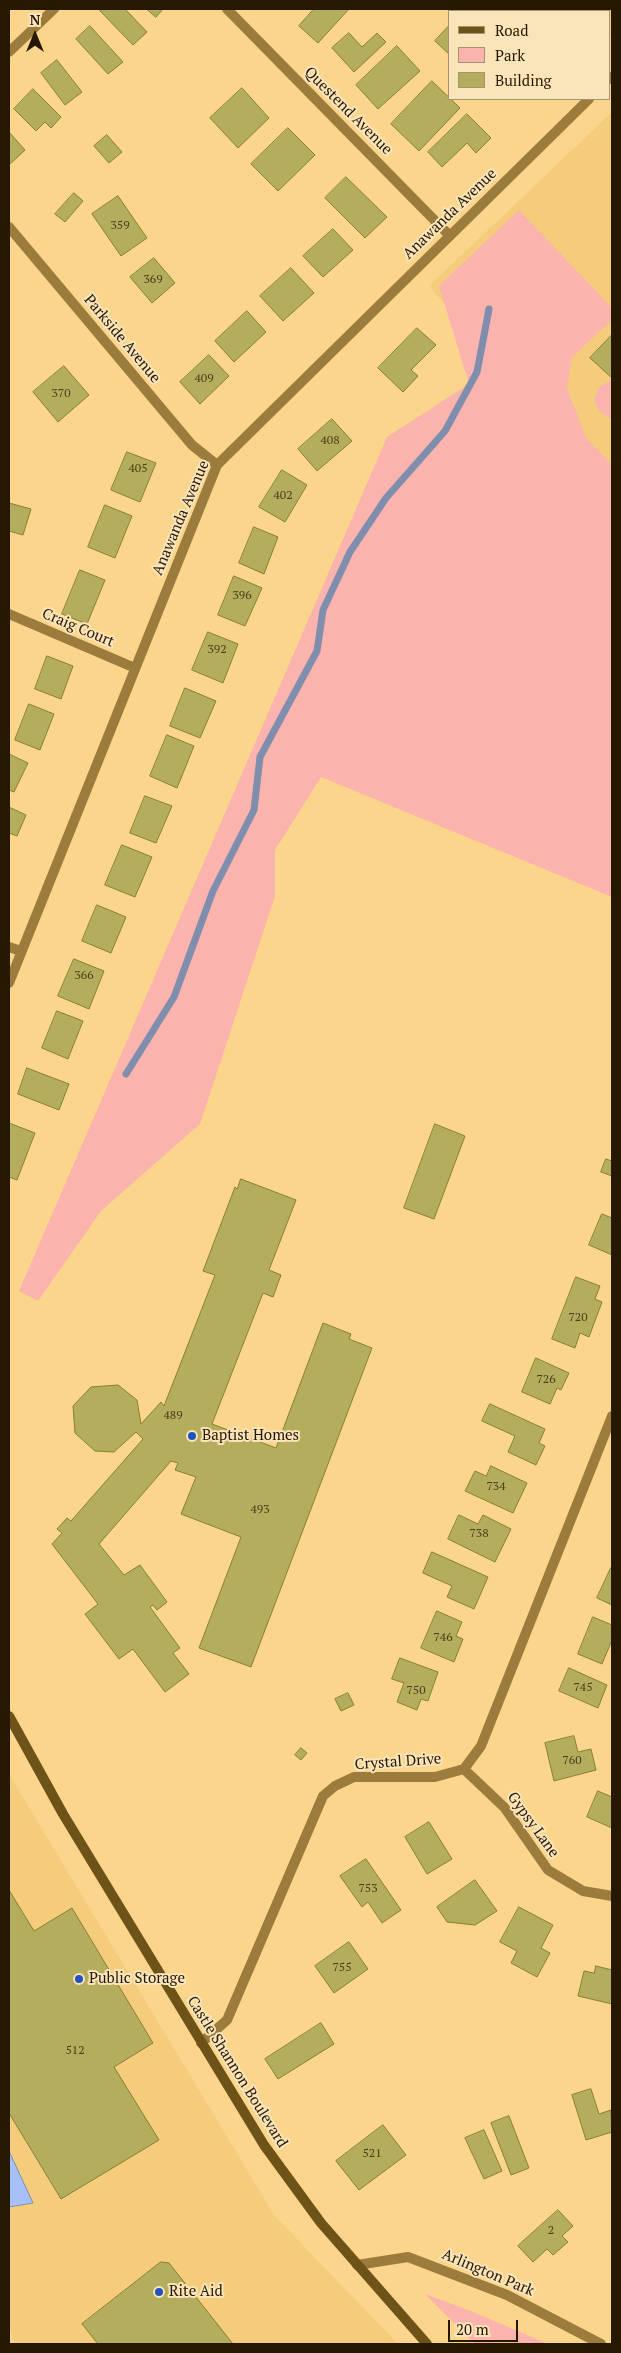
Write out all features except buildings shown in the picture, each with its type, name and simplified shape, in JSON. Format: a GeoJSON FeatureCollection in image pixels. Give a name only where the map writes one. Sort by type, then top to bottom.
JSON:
{"type":"FeatureCollection","features":[{"type":"Feature","properties":{"kind":"street"},"geometry":{"type":"LineString","coordinates":[[9,52],[54,9]]}},
{"type":"Feature","properties":{"kind":"street","name":"Questend Avenue"},"geometry":{"type":"LineString","coordinates":[[227,9],[449,234]]}},
{"type":"Feature","properties":{"kind":"street","name":"Anawanda Avenue"},"geometry":{"type":"LineString","coordinates":[[9,983],[217,465],[449,234],[588,100]]}},
{"type":"Feature","properties":{"kind":"street","name":"Parkside Avenue"},"geometry":{"type":"LineString","coordinates":[[9,227],[192,444],[217,465]]}},
{"type":"Feature","properties":{"kind":"street","name":"Craig Court"},"geometry":{"type":"LineString","coordinates":[[9,614],[135,668]]}},
{"type":"Feature","properties":{"kind":"street"},"geometry":{"type":"LineString","coordinates":[[9,947],[21,951]]}},
{"type":"Feature","properties":{"kind":"street","name":"Crystal Drive"},"geometry":{"type":"LineString","coordinates":[[201,2043],[227,2020],[323,1796],[335,1786],[354,1777],[435,1777],[464,1769],[481,1746],[612,1416]]}},
{"type":"Feature","properties":{"kind":"street","name":"Castle Shannon Boulevard"},"geometry":{"type":"LineString","coordinates":[[9,1716],[63,1814],[264,2145],[301,2198],[357,2266],[427,2344]]}},
{"type":"Feature","properties":{"kind":"street","name":"Gypsy Lane"},"geometry":{"type":"LineString","coordinates":[[464,1769],[504,1806],[548,1870],[583,1892],[612,1896]]}},
{"type":"Feature","properties":{"kind":"street","name":"Arlington Park"},"geometry":{"type":"LineString","coordinates":[[357,2266],[408,2257],[507,2295],[601,2344]]}},
{"type":"Feature","properties":{"kind":"shaded area"},"geometry":{"type":"Polygon","coordinates":[[[612,9],[612,33],[611,34],[611,10],[462,10],[612,9]]]}},
{"type":"Feature","properties":{"kind":"shaded area"},"geometry":{"type":"Polygon","coordinates":[[[612,112],[612,533],[520,391],[429,286],[612,112]]]}},
{"type":"Feature","properties":{"kind":"shaded area"},"geometry":{"type":"Polygon","coordinates":[[[9,1774],[274,2215],[398,2344],[15,2344],[9,2326],[9,1774]]]}},
{"type":"Feature","properties":{"kind":"green space"},"geometry":{"type":"Polygon","coordinates":[[[519,210],[612,308],[612,320],[572,357],[567,388],[586,438],[612,465],[612,897],[321,777],[275,850],[275,896],[200,1124],[101,1211],[38,1301],[19,1291],[387,437],[469,384],[439,286],[519,210]]]}},
{"type":"Feature","properties":{"kind":"green space"},"geometry":{"type":"Polygon","coordinates":[[[610,381],[612,383],[612,419],[599,411],[594,399],[599,387],[610,381]]]}},
{"type":"Feature","properties":{"kind":"green space"},"geometry":{"type":"Polygon","coordinates":[[[425,2294],[471,2311],[548,2344],[475,2344],[425,2294]]]}},
{"type":"Feature","properties":{"kind":"water"},"geometry":{"type":"Polygon","coordinates":[[[9,2151],[33,2203],[9,2207],[9,2151]]]}},
{"type":"Feature","properties":{"kind":"waterway"},"geometry":{"type":"LineString","coordinates":[[126,1074],[174,997],[213,891],[254,810],[260,757],[317,651],[323,610],[350,552],[386,498],[445,431],[477,372],[489,309]]}},
{"type":"Feature","properties":{"kind":"place","name":"Baptist Homes"},"geometry":{"type":"Point","coordinates":[192,1436]}},
{"type":"Feature","properties":{"kind":"place","name":"Public Storage"},"geometry":{"type":"Point","coordinates":[79,1979]}},
{"type":"Feature","properties":{"kind":"place","name":"Rite Aid"},"geometry":{"type":"Point","coordinates":[159,2292]}}]}
